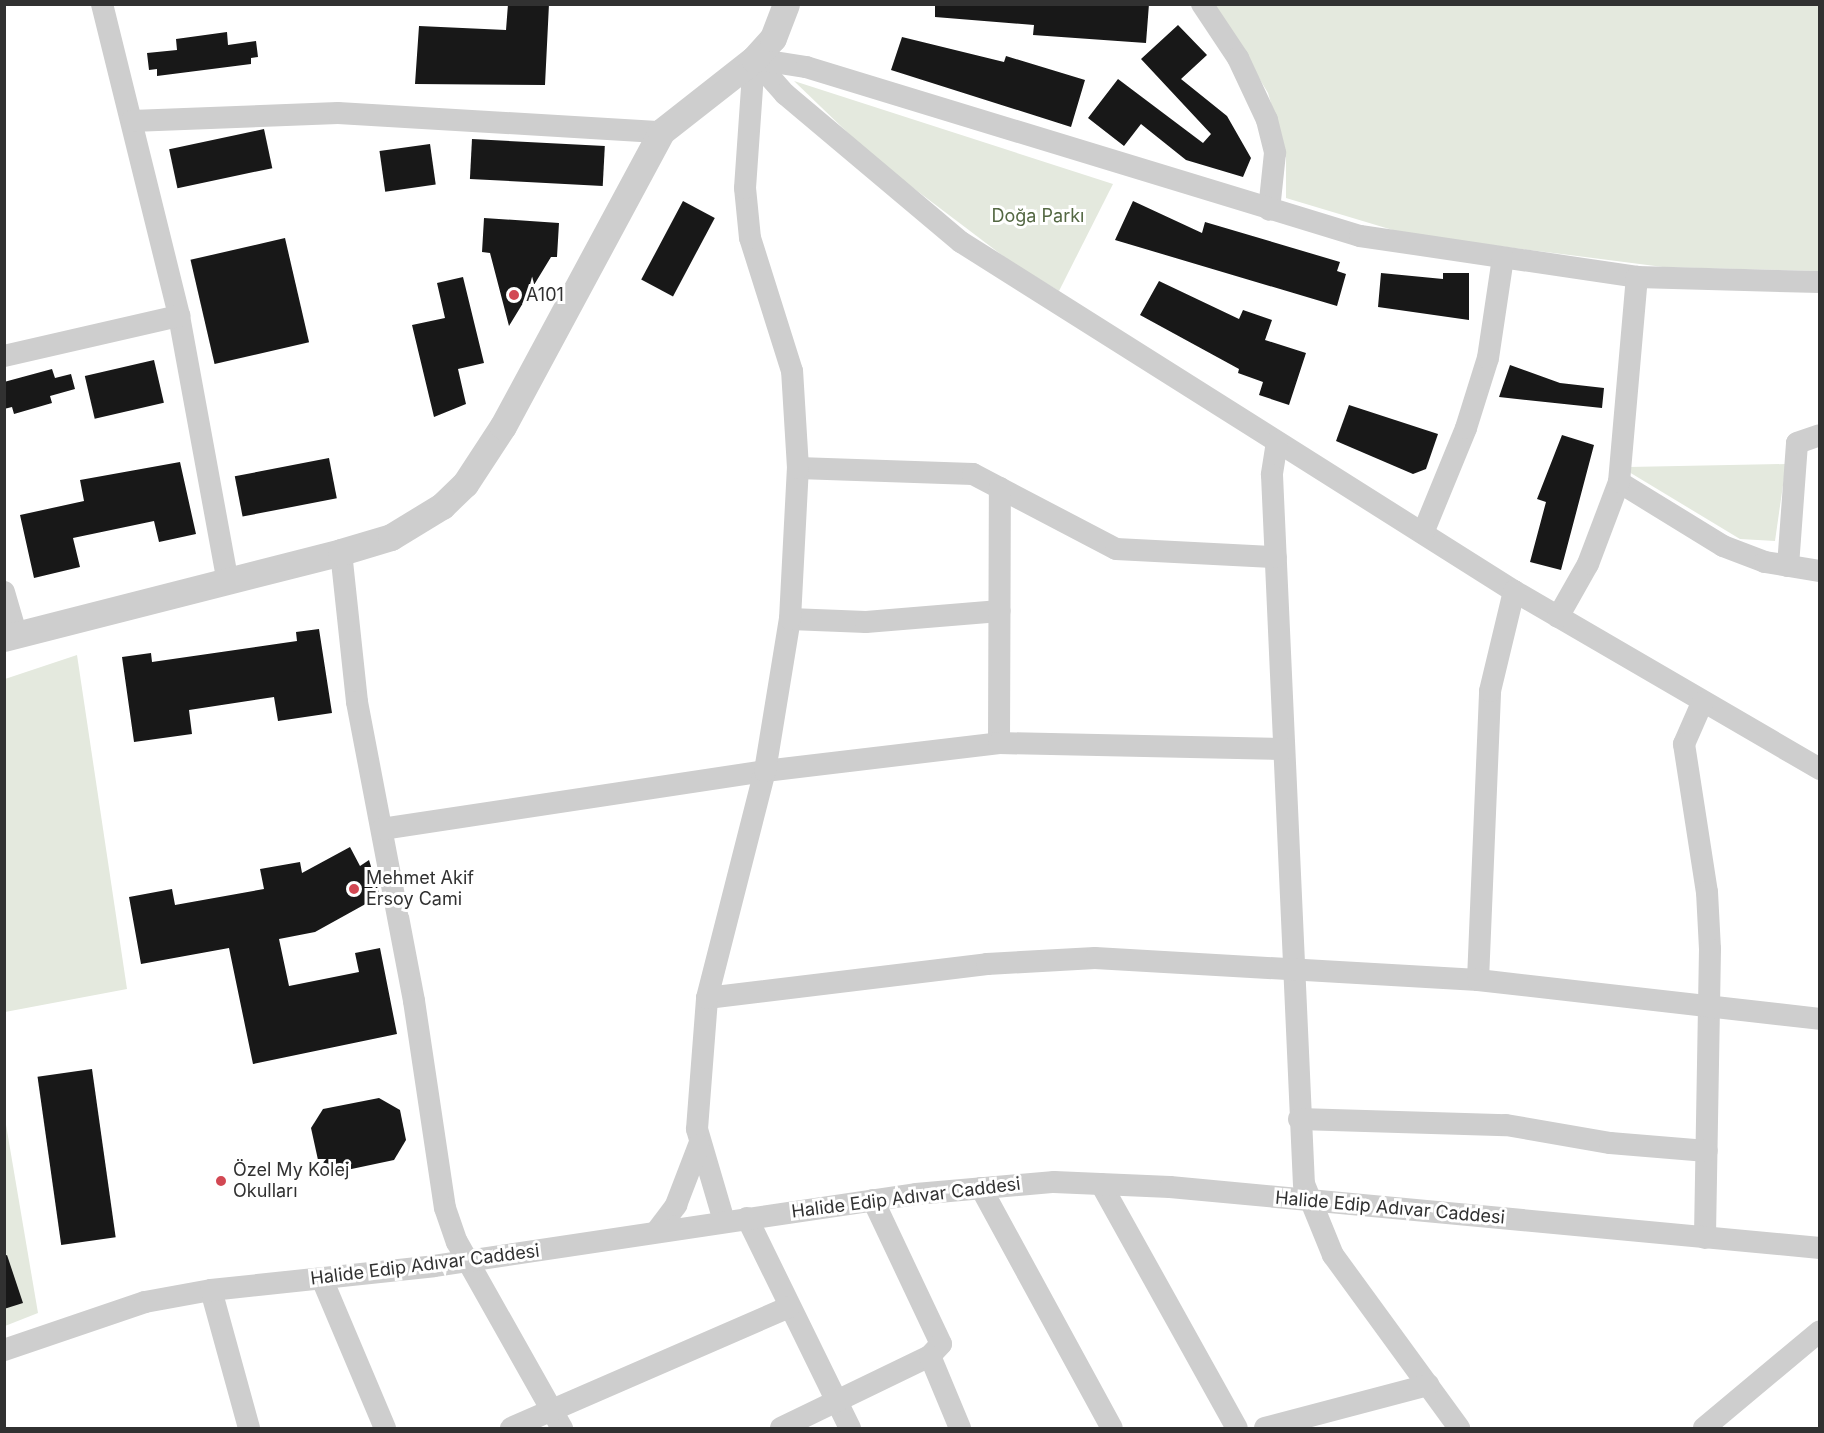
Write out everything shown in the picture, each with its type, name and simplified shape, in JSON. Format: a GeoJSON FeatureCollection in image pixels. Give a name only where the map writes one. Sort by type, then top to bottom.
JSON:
{"type":"FeatureCollection","features":[{"type":"Feature","properties":{"kind":"street"},"geometry":{"type":"LineString","coordinates":[[102,4],[179,316],[228,582]]}},
{"type":"Feature","properties":{"kind":"street"},"geometry":{"type":"LineString","coordinates":[[4,592],[10,635],[341,552],[418,522],[465,484],[513,408],[661,132],[754,59],[773,38],[786,4]]}},
{"type":"Feature","properties":{"kind":"street"},"geometry":{"type":"LineString","coordinates":[[1202,4],[1238,58],[1267,120],[1275,153],[1269,210]]}},
{"type":"Feature","properties":{"kind":"street"},"geometry":{"type":"LineString","coordinates":[[754,59],[806,67],[1360,236],[1637,277],[1820,282]]}},
{"type":"Feature","properties":{"kind":"street"},"geometry":{"type":"LineString","coordinates":[[754,59],[793,101],[961,242],[1514,591],[1702,703],[1820,769]]}},
{"type":"Feature","properties":{"kind":"street"},"geometry":{"type":"LineString","coordinates":[[724,1221],[700,1143],[696,1107],[707,998],[765,771],[790,619],[798,468],[792,371],[750,238],[745,188],[754,59]]}},
{"type":"Feature","properties":{"kind":"street"},"geometry":{"type":"LineString","coordinates":[[132,121],[338,113],[661,132]]}},
{"type":"Feature","properties":{"kind":"street"},"geometry":{"type":"LineString","coordinates":[[1423,532],[1466,428],[1488,358],[1503,258]]}},
{"type":"Feature","properties":{"kind":"street"},"geometry":{"type":"LineString","coordinates":[[1558,617],[1588,564],[1619,482],[1637,277]]}},
{"type":"Feature","properties":{"kind":"street"},"geometry":{"type":"LineString","coordinates":[[4,356],[179,316]]}},
{"type":"Feature","properties":{"kind":"street"},"geometry":{"type":"LineString","coordinates":[[1788,566],[1797,443],[1820,435]]}},
{"type":"Feature","properties":{"kind":"street"},"geometry":{"type":"LineString","coordinates":[[1277,442],[1272,475],[1292,969],[1299,1119],[1308,1200],[1334,1255],[1459,1428]]}},
{"type":"Feature","properties":{"kind":"street"},"geometry":{"type":"LineString","coordinates":[[798,468],[973,474],[1116,549],[1276,557]]}},
{"type":"Feature","properties":{"kind":"street"},"geometry":{"type":"LineString","coordinates":[[1619,482],[1723,546],[1788,566],[1820,571]]}},
{"type":"Feature","properties":{"kind":"street"},"geometry":{"type":"LineString","coordinates":[[999,743],[1000,488]]}},
{"type":"Feature","properties":{"kind":"street"},"geometry":{"type":"LineString","coordinates":[[341,552],[347,640],[382,829],[445,1208],[470,1261],[562,1428]]}},
{"type":"Feature","properties":{"kind":"street"},"geometry":{"type":"LineString","coordinates":[[1478,980],[1490,691],[1514,591]]}},
{"type":"Feature","properties":{"kind":"street"},"geometry":{"type":"LineString","coordinates":[[790,619],[866,622],[1000,611]]}},
{"type":"Feature","properties":{"kind":"street"},"geometry":{"type":"LineString","coordinates":[[1702,703],[1684,744],[1707,892],[1712,1011],[1705,1238]]}},
{"type":"Feature","properties":{"kind":"street"},"geometry":{"type":"LineString","coordinates":[[382,829],[765,771],[999,743],[1284,749]]}},
{"type":"Feature","properties":{"kind":"street"},"geometry":{"type":"LineString","coordinates":[[707,998],[1062,958],[1478,980],[1712,1011],[1820,1019]]}},
{"type":"Feature","properties":{"kind":"street"},"geometry":{"type":"LineString","coordinates":[[1299,1119],[1506,1125],[1610,1143],[1707,1150]]}},
{"type":"Feature","properties":{"kind":"street"},"geometry":{"type":"LineString","coordinates":[[656,1232],[676,1205],[700,1143]]}},
{"type":"Feature","properties":{"kind":"street"},"geometry":{"type":"LineString","coordinates":[[1101,1184],[1237,1428]]}},
{"type":"Feature","properties":{"kind":"street","name":"Halide Edip Adıvar Caddesi"},"geometry":{"type":"LineString","coordinates":[[4,1350],[129,1307],[211,1290],[470,1261],[724,1221],[873,1200],[981,1188],[1101,1184],[1308,1200],[1820,1248]]}},
{"type":"Feature","properties":{"kind":"street"},"geometry":{"type":"LineString","coordinates":[[981,1188],[1112,1428]]}},
{"type":"Feature","properties":{"kind":"street"},"geometry":{"type":"LineString","coordinates":[[781,1428],[930,1356],[941,1344],[873,1200]]}},
{"type":"Feature","properties":{"kind":"street"},"geometry":{"type":"LineString","coordinates":[[747,1218],[850,1428]]}},
{"type":"Feature","properties":{"kind":"street"},"geometry":{"type":"LineString","coordinates":[[322,1279],[385,1428]]}},
{"type":"Feature","properties":{"kind":"street"},"geometry":{"type":"LineString","coordinates":[[211,1290],[249,1428]]}},
{"type":"Feature","properties":{"kind":"street"},"geometry":{"type":"LineString","coordinates":[[512,1428],[551,1408],[789,1307]]}},
{"type":"Feature","properties":{"kind":"street"},"geometry":{"type":"LineString","coordinates":[[1704,1428],[1820,1330]]}},
{"type":"Feature","properties":{"kind":"street"},"geometry":{"type":"LineString","coordinates":[[930,1356],[960,1428]]}},
{"type":"Feature","properties":{"kind":"street"},"geometry":{"type":"LineString","coordinates":[[1265,1428],[1428,1385]]}},
{"type":"Feature","properties":{"kind":"green space"},"geometry":{"type":"Polygon","coordinates":[[[1215,5],[1819,5],[1819,271],[1663,267],[1406,234],[1286,198],[1286,155],[1268,93],[1215,5]]]}},
{"type":"Feature","properties":{"kind":"green space","name":"Doğa Parkı"},"geometry":{"type":"Polygon","coordinates":[[[794,81],[1113,184],[1059,291],[1011,262],[875,159],[794,81]]]}},
{"type":"Feature","properties":{"kind":"green space"},"geometry":{"type":"Polygon","coordinates":[[[1786,464],[1775,541],[1740,539],[1629,472],[1628,467],[1786,464]]]}},
{"type":"Feature","properties":{"kind":"green space"},"geometry":{"type":"Polygon","coordinates":[[[77,655],[127,989],[5,1012],[5,679],[77,655]]]}},
{"type":"Feature","properties":{"kind":"green space"},"geometry":{"type":"Polygon","coordinates":[[[4,1113],[38,1313],[5,1326],[4,1326],[4,1113]]]}},
{"type":"Feature","properties":{"kind":"building"},"geometry":{"type":"Polygon","coordinates":[[[508,4],[549,4],[545,85],[415,84],[419,26],[506,30],[508,4]]]}},
{"type":"Feature","properties":{"kind":"building"},"geometry":{"type":"Polygon","coordinates":[[[935,4],[1149,4],[1146,43],[1033,35],[1034,25],[935,17],[935,4]]]}},
{"type":"Feature","properties":{"kind":"building"},"geometry":{"type":"Polygon","coordinates":[[[1178,25],[1207,55],[1181,79],[1227,116],[1251,158],[1243,177],[1186,160],[1141,124],[1124,146],[1088,118],[1118,79],[1203,143],[1211,134],[1141,59],[1178,25]]]}},
{"type":"Feature","properties":{"kind":"building"},"geometry":{"type":"Polygon","coordinates":[[[227,32],[228,45],[256,41],[258,57],[251,58],[251,64],[157,76],[157,69],[149,70],[147,53],[177,50],[176,39],[227,32]]]}},
{"type":"Feature","properties":{"kind":"building"},"geometry":{"type":"Polygon","coordinates":[[[902,37],[1004,62],[1006,56],[1085,80],[1071,127],[891,70],[902,37]]]}},
{"type":"Feature","properties":{"kind":"building"},"geometry":{"type":"Polygon","coordinates":[[[264,129],[272,168],[177,188],[169,149],[264,129]]]}},
{"type":"Feature","properties":{"kind":"building"},"geometry":{"type":"Polygon","coordinates":[[[472,139],[605,146],[603,186],[470,179],[472,139]]]}},
{"type":"Feature","properties":{"kind":"building"},"geometry":{"type":"Polygon","coordinates":[[[430,144],[436,185],[385,192],[379,151],[430,144]]]}},
{"type":"Feature","properties":{"kind":"building"},"geometry":{"type":"Polygon","coordinates":[[[683,201],[715,218],[673,296],[641,280],[683,201]]]}},
{"type":"Feature","properties":{"kind":"building"},"geometry":{"type":"Polygon","coordinates":[[[1133,201],[1202,233],[1205,222],[1340,262],[1337,271],[1346,274],[1337,306],[1115,240],[1133,201]]]}},
{"type":"Feature","properties":{"kind":"building"},"geometry":{"type":"Polygon","coordinates":[[[484,218],[559,223],[557,257],[551,257],[509,326],[490,253],[482,252],[484,218]]]}},
{"type":"Feature","properties":{"kind":"building"},"geometry":{"type":"Polygon","coordinates":[[[285,238],[309,342],[215,364],[190,260],[285,238]]]}},
{"type":"Feature","properties":{"kind":"building"},"geometry":{"type":"Polygon","coordinates":[[[1381,273],[1443,279],[1443,273],[1469,273],[1469,320],[1378,307],[1381,273]]]}},
{"type":"Feature","properties":{"kind":"building"},"geometry":{"type":"Polygon","coordinates":[[[463,277],[484,363],[458,369],[466,404],[434,417],[412,325],[445,318],[437,283],[463,277]]]}},
{"type":"Feature","properties":{"kind":"building"},"geometry":{"type":"Polygon","coordinates":[[[1159,281],[1239,319],[1243,310],[1272,320],[1265,340],[1306,353],[1289,405],[1259,395],[1263,382],[1238,373],[1239,369],[1140,315],[1159,281]]]}},
{"type":"Feature","properties":{"kind":"building"},"geometry":{"type":"Polygon","coordinates":[[[154,360],[164,403],[95,419],[85,376],[154,360]]]}},
{"type":"Feature","properties":{"kind":"building"},"geometry":{"type":"Polygon","coordinates":[[[1510,365],[1560,383],[1604,388],[1602,408],[1499,397],[1510,365]]]}},
{"type":"Feature","properties":{"kind":"building"},"geometry":{"type":"Polygon","coordinates":[[[52,369],[55,378],[71,374],[75,389],[50,396],[52,403],[14,414],[12,407],[4,409],[4,382],[52,369]]]}},
{"type":"Feature","properties":{"kind":"building"},"geometry":{"type":"Polygon","coordinates":[[[1349,405],[1438,434],[1426,469],[1413,474],[1336,441],[1349,405]]]}},
{"type":"Feature","properties":{"kind":"building"},"geometry":{"type":"Polygon","coordinates":[[[1562,435],[1594,445],[1561,570],[1530,562],[1546,502],[1537,499],[1562,435]]]}},
{"type":"Feature","properties":{"kind":"building"},"geometry":{"type":"Polygon","coordinates":[[[329,458],[337,498],[243,517],[235,476],[329,458]]]}},
{"type":"Feature","properties":{"kind":"building"},"geometry":{"type":"Polygon","coordinates":[[[180,462],[196,534],[159,542],[154,521],[73,538],[80,567],[34,578],[20,515],[84,501],[80,480],[180,462]]]}},
{"type":"Feature","properties":{"kind":"building"},"geometry":{"type":"Polygon","coordinates":[[[319,629],[332,713],[278,721],[274,697],[189,710],[192,734],[134,742],[122,657],[151,653],[152,662],[297,641],[296,632],[319,629]]]}},
{"type":"Feature","properties":{"kind":"building"},"geometry":{"type":"Polygon","coordinates":[[[350,847],[360,866],[369,860],[380,896],[315,932],[279,939],[289,986],[359,972],[355,953],[380,948],[397,1034],[253,1064],[229,948],[141,964],[129,897],[172,889],[175,905],[264,889],[260,869],[300,862],[302,873],[350,847]]]}},
{"type":"Feature","properties":{"kind":"building"},"geometry":{"type":"Polygon","coordinates":[[[92,1069],[116,1237],[61,1245],[38,1077],[92,1069]]]}},
{"type":"Feature","properties":{"kind":"building"},"geometry":{"type":"Polygon","coordinates":[[[379,1098],[400,1110],[406,1140],[394,1160],[342,1171],[318,1160],[311,1128],[323,1109],[379,1098]]]}},
{"type":"Feature","properties":{"kind":"building"},"geometry":{"type":"Polygon","coordinates":[[[7,1255],[23,1303],[4,1309],[4,1256],[7,1255]]]}},
{"type":"Feature","properties":{"kind":"place","name":"A101"},"geometry":{"type":"Point","coordinates":[514,295]}},
{"type":"Feature","properties":{"kind":"place","name":"Mehmet Akif Ersoy Cami"},"geometry":{"type":"Point","coordinates":[354,889]}},
{"type":"Feature","properties":{"kind":"place","name":"Özel My Kolej Okulları"},"geometry":{"type":"Point","coordinates":[221,1181]}}]}
